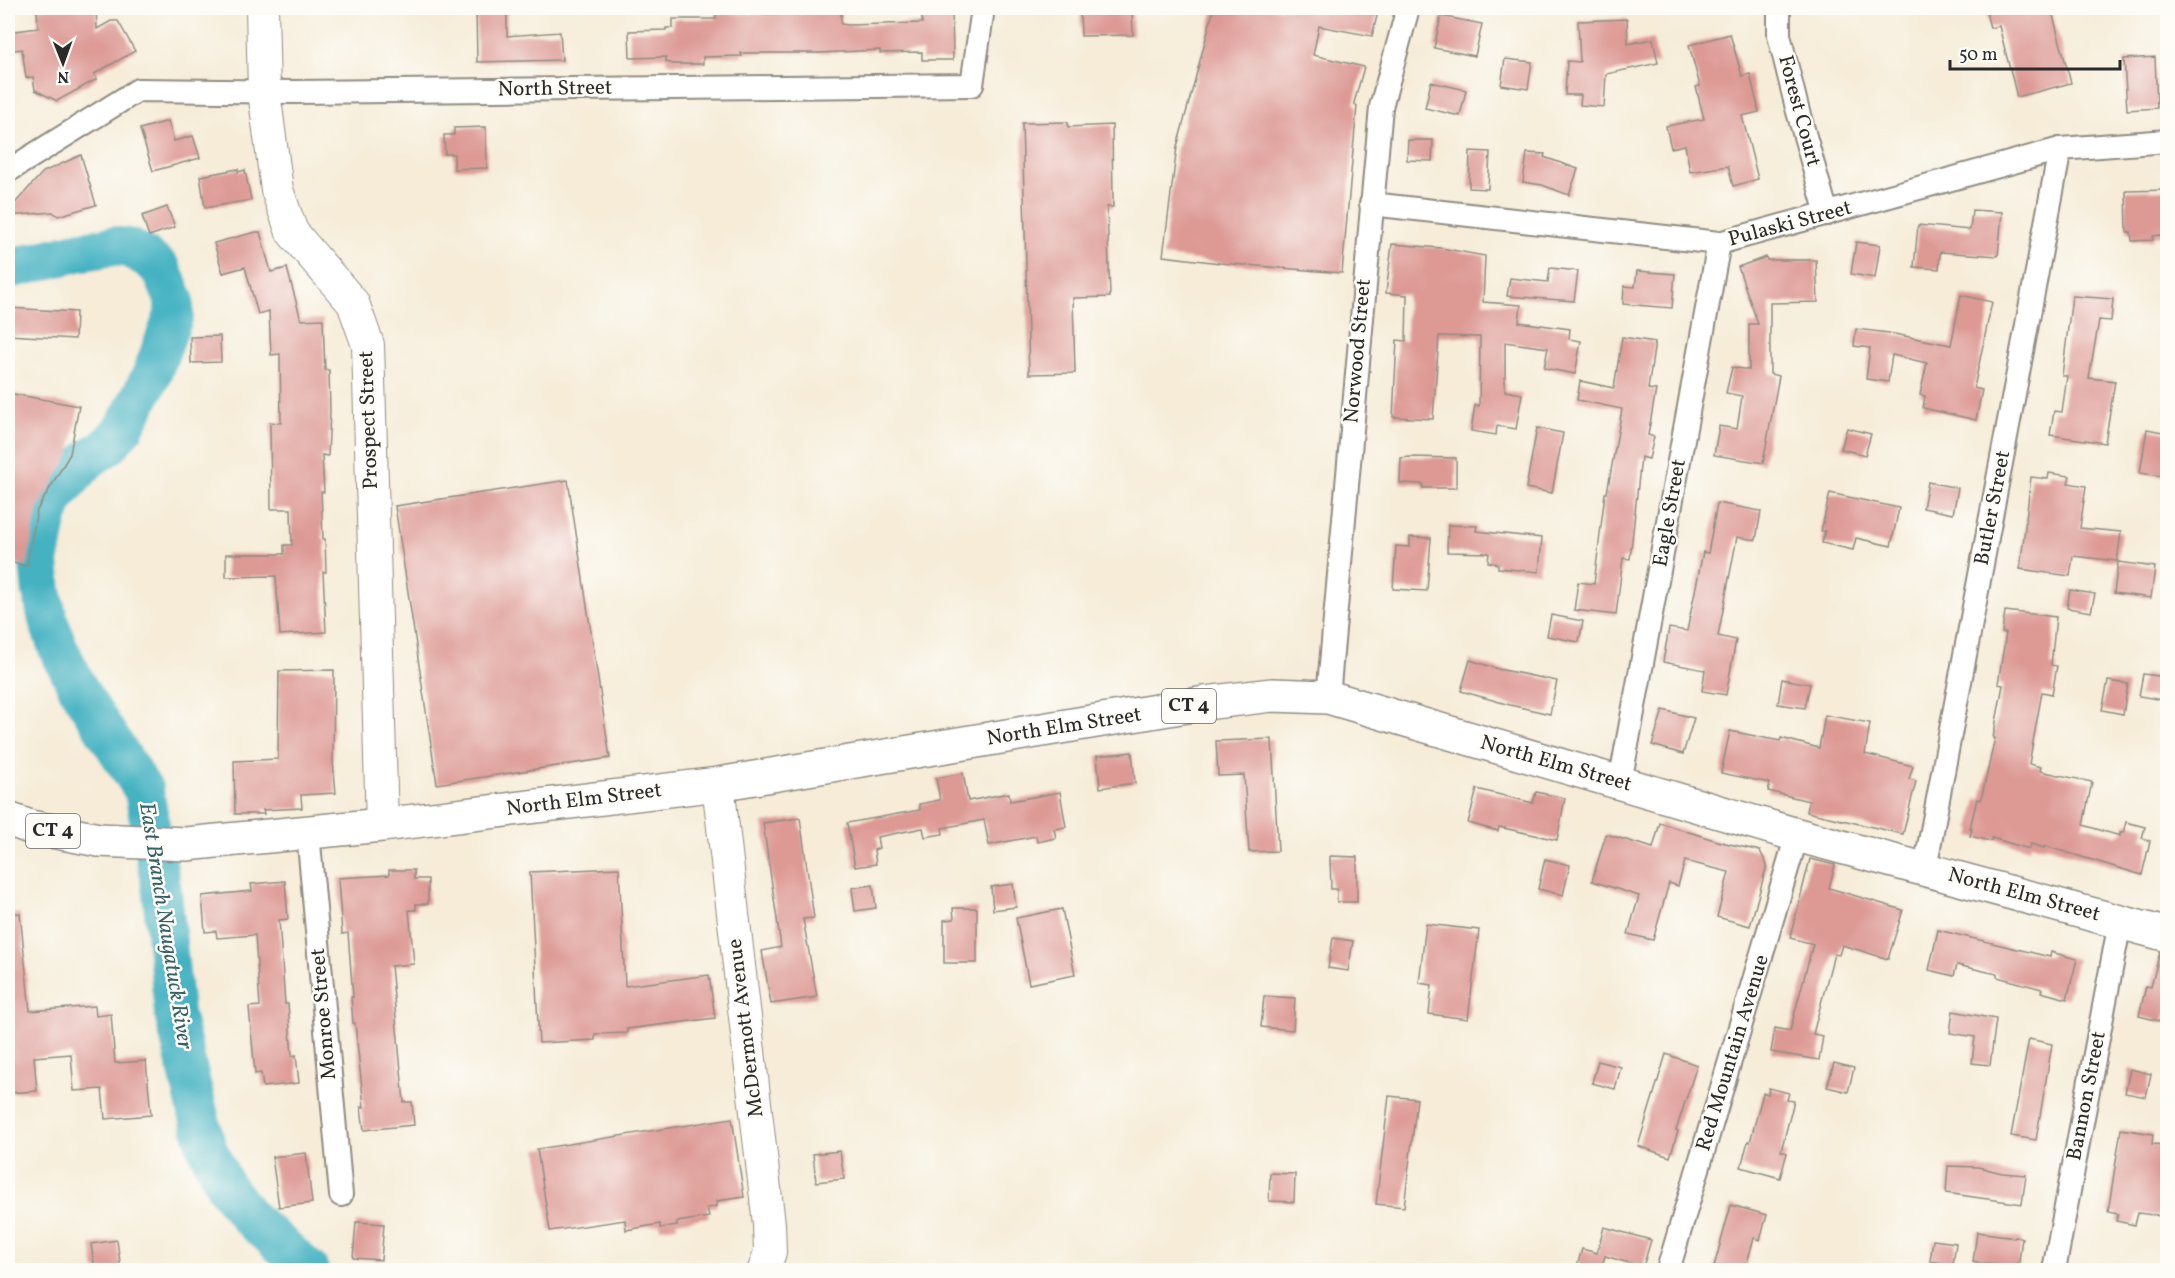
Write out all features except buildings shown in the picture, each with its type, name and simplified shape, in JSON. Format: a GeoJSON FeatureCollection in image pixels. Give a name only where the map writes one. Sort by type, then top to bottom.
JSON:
{"type":"FeatureCollection","features":[{"type":"Feature","properties":{"kind":"main road","name":"Prospect Street"},"geometry":{"type":"LineString","coordinates":[[262,8],[264,92],[278,190],[292,232],[353,303],[368,345],[382,825]]}},
{"type":"Feature","properties":{"kind":"main road","name":"North Elm Street"},"geometry":{"type":"LineString","coordinates":[[15,827],[99,840],[186,844],[382,825],[718,784],[1204,703],[1272,695],[1328,697],[1797,835],[2168,935]]}},
{"type":"Feature","properties":{"kind":"main road","name":"McDermott Avenue"},"geometry":{"type":"LineString","coordinates":[[718,784],[769,1224],[770,1252],[764,1270]]}},
{"type":"Feature","properties":{"kind":"street","name":"North Street"},"geometry":{"type":"LineString","coordinates":[[8,171],[138,90],[264,92],[972,85],[984,8]]}},
{"type":"Feature","properties":{"kind":"street","name":"Norwood Street"},"geometry":{"type":"LineString","coordinates":[[1328,697],[1381,107],[1408,8]]}},
{"type":"Feature","properties":{"kind":"street","name":"Forest Court"},"geometry":{"type":"LineString","coordinates":[[1779,8],[1779,35],[1827,214]]}},
{"type":"Feature","properties":{"kind":"street","name":"Pulaski Street"},"geometry":{"type":"LineString","coordinates":[[1371,204],[1719,243],[2061,148],[2168,141]]}},
{"type":"Feature","properties":{"kind":"street","name":"Butler Street"},"geometry":{"type":"LineString","coordinates":[[1925,868],[2061,148]]}},
{"type":"Feature","properties":{"kind":"street","name":"Eagle Street"},"geometry":{"type":"LineString","coordinates":[[1620,783],[1719,243]]}},
{"type":"Feature","properties":{"kind":"street","name":"Monroe Street"},"geometry":{"type":"LineString","coordinates":[[308,832],[341,1195]]}},
{"type":"Feature","properties":{"kind":"street","name":"Red Mountain Avenue"},"geometry":{"type":"LineString","coordinates":[[1668,1270],[1797,835]]}},
{"type":"Feature","properties":{"kind":"street","name":"Bannon Street"},"geometry":{"type":"LineString","coordinates":[[2054,1270],[2120,922]]}},
{"type":"Feature","properties":{"kind":"waterway","name":"East Branch Naugatuck River"},"geometry":{"type":"LineString","coordinates":[[8,268],[113,246],[129,248],[146,257],[161,269],[174,299],[174,315],[151,376],[125,426],[109,445],[89,459],[55,497],[47,520],[39,562],[42,592],[48,620],[58,648],[80,692],[144,791],[162,892],[174,1013],[206,1146],[225,1186],[248,1216],[309,1270]]}}]}
